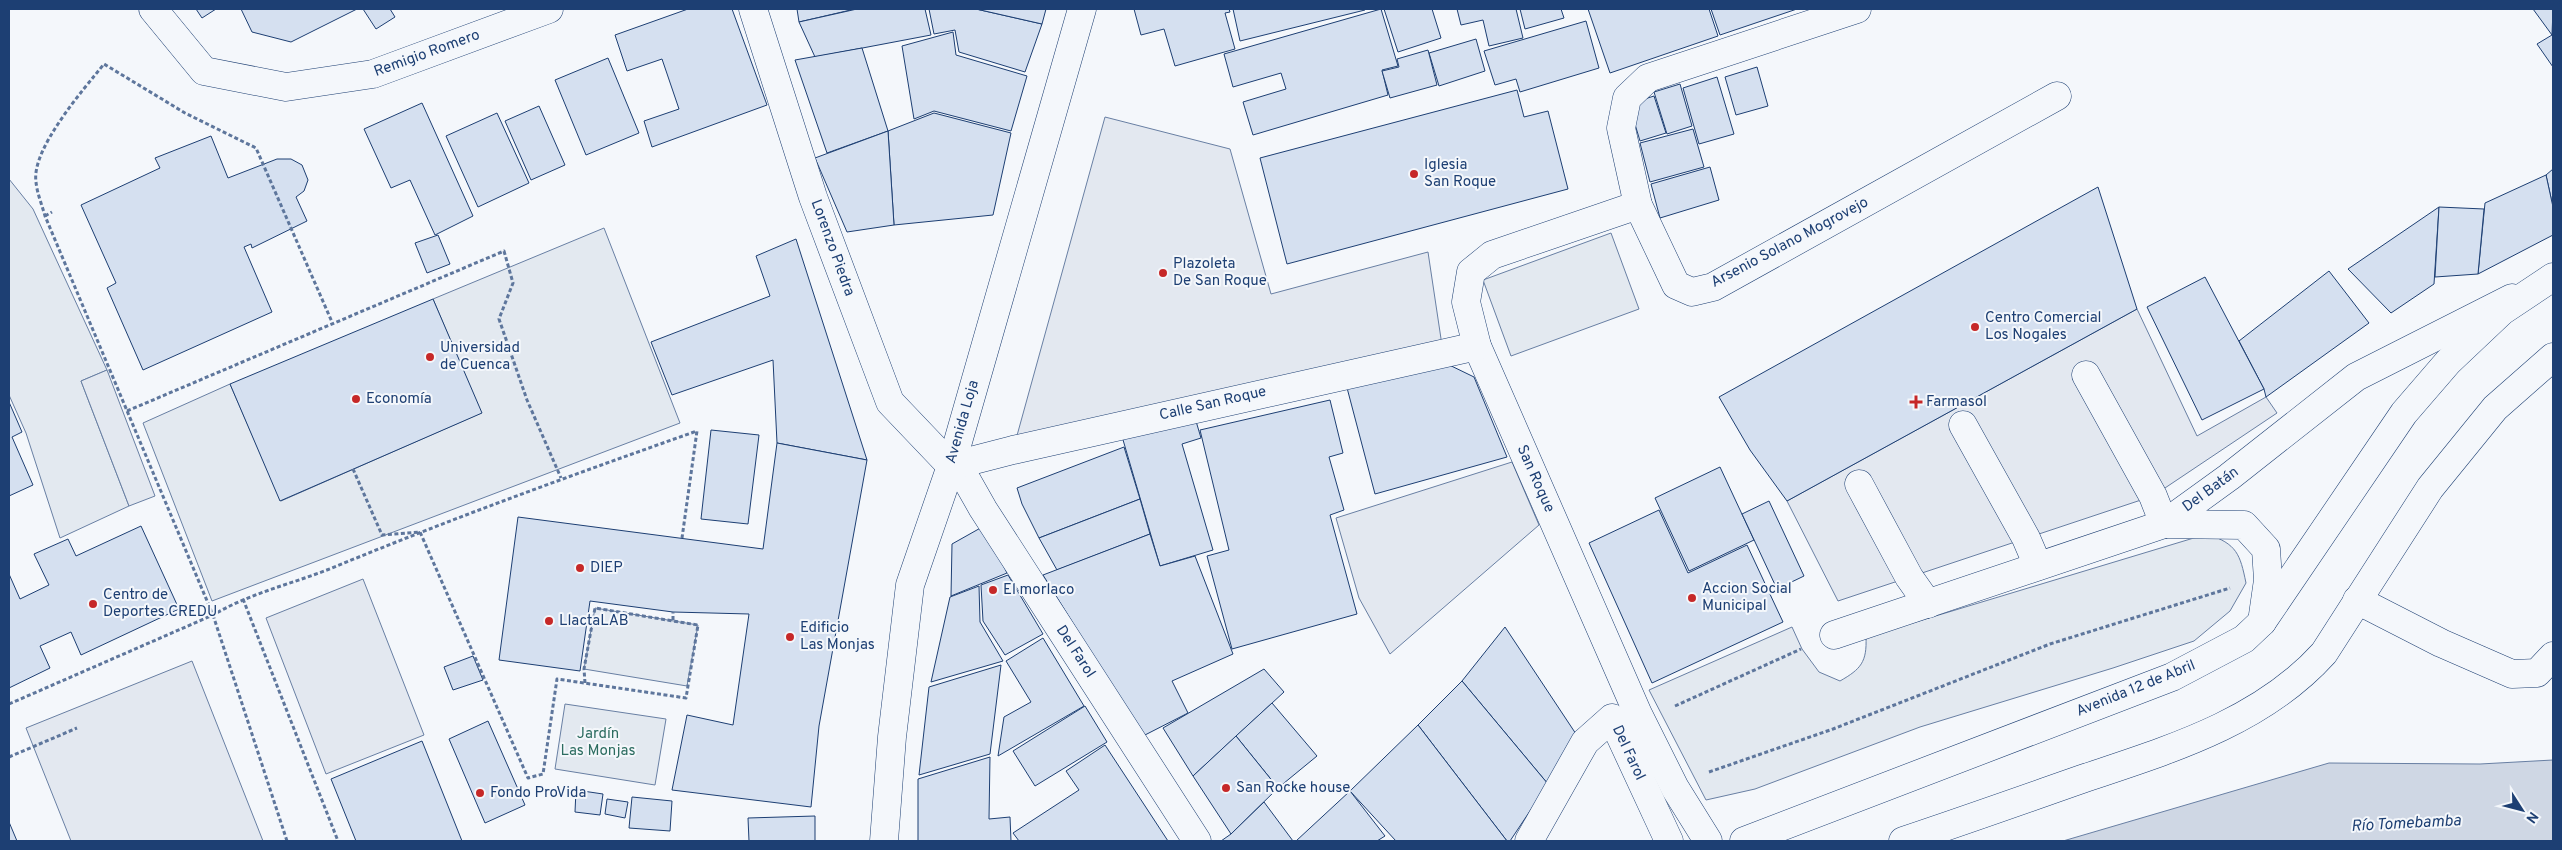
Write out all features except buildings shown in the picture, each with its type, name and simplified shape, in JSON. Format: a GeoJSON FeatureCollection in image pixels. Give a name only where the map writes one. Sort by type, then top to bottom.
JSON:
{"type":"FeatureCollection","features":[{"type":"Feature","properties":{"kind":"street","name":"Remigio Romero"},"geometry":{"type":"LineString","coordinates":[[153,9],[204,71],[286,87],[373,74],[549,9]]}},
{"type":"Feature","properties":{"kind":"street","name":"Lorenzo Piedra"},"geometry":{"type":"LineString","coordinates":[[753,9],[813,198],[890,402],[951,466]]}},
{"type":"Feature","properties":{"kind":"street","name":"Avenida Loja"},"geometry":{"type":"LineString","coordinates":[[884,841],[892,737],[910,585],[951,466],[1082,9]]}},
{"type":"Feature","properties":{"kind":"street","name":"Arsenio Solano Mogrovejo"},"geometry":{"type":"LineString","coordinates":[[1857,9],[1648,78],[1627,98],[1621,128],[1638,205],[1676,285],[1692,292],[1713,287],[2057,96]]}},
{"type":"Feature","properties":{"kind":"street","name":"San Roque"},"geometry":{"type":"LineString","coordinates":[[1638,205],[1492,255],[1471,272],[1466,302],[1477,346],[1638,714],[1675,788],[1708,841]]}},
{"type":"Feature","properties":{"kind":"street","name":"Del Batán"},"geometry":{"type":"LineString","coordinates":[[1834,635],[2164,524],[2229,477],[2356,376],[2553,277]]}},
{"type":"Feature","properties":{"kind":"street","name":"Avenida 12 de Abril"},"geometry":{"type":"LineString","coordinates":[[1744,841],[2172,677],[2244,639],[2262,622],[2404,413],[2448,362],[2502,311],[2553,277]]}},
{"type":"Feature","properties":{"kind":"street","name":"Calle San Roque"},"geometry":{"type":"LineString","coordinates":[[951,466],[1013,450],[1477,346]]}},
{"type":"Feature","properties":{"kind":"street"},"geometry":{"type":"LineString","coordinates":[[1903,841],[2181,745],[2244,715],[2276,696],[2305,674],[2324,652],[2430,488],[2489,415],[2553,357]]}},
{"type":"Feature","properties":{"kind":"street"},"geometry":{"type":"LineString","coordinates":[[2086,375],[2154,496],[2164,524],[2244,524],[2266,549],[2268,580],[2262,622]]}},
{"type":"Feature","properties":{"kind":"street"},"geometry":{"type":"LineString","coordinates":[[1963,425],[2026,538],[2038,566]]}},
{"type":"Feature","properties":{"kind":"street","name":"Del Farol"},"geometry":{"type":"LineString","coordinates":[[951,466],[966,479],[983,509],[1197,841]]}},
{"type":"Feature","properties":{"kind":"street"},"geometry":{"type":"LineString","coordinates":[[1860,484],[1909,578],[1928,604]]}},
{"type":"Feature","properties":{"kind":"street"},"geometry":{"type":"LineString","coordinates":[[2358,600],[2433,640],[2512,674],[2537,673],[2553,656]]}},
{"type":"Feature","properties":{"kind":"street","name":"Del Farol"},"geometry":{"type":"LineString","coordinates":[[1529,841],[1585,742],[1612,718],[1669,841]]}},
{"type":"Feature","properties":{"kind":"path"},"geometry":{"type":"LineString","coordinates":[[287,841],[213,615],[45,216],[35,180],[43,148],[67,112],[104,64],[185,113],[256,148],[332,322]]}},
{"type":"Feature","properties":{"kind":"path"},"geometry":{"type":"LineString","coordinates":[[45,216],[52,212]]}},
{"type":"Feature","properties":{"kind":"path"},"geometry":{"type":"LineString","coordinates":[[127,410],[504,251],[512,283],[500,319],[527,400],[561,478]]}},
{"type":"Feature","properties":{"kind":"path"},"geometry":{"type":"LineString","coordinates":[[9,704],[213,615],[243,599],[306,578],[561,478],[698,431],[682,538]]}},
{"type":"Feature","properties":{"kind":"path"},"geometry":{"type":"LineString","coordinates":[[353,469],[382,535],[420,532]]}},
{"type":"Feature","properties":{"kind":"path"},"geometry":{"type":"LineString","coordinates":[[420,532],[528,778],[542,774],[557,679],[686,698],[698,625],[595,608],[584,669],[585,683]]}},
{"type":"Feature","properties":{"kind":"path"},"geometry":{"type":"LineString","coordinates":[[1675,788],[1693,778],[1834,729],[2050,644],[2246,583],[2268,580]]}},
{"type":"Feature","properties":{"kind":"path"},"geometry":{"type":"LineString","coordinates":[[243,599],[338,841]]}},
{"type":"Feature","properties":{"kind":"path"},"geometry":{"type":"LineString","coordinates":[[673,612],[673,621]]}},
{"type":"Feature","properties":{"kind":"path"},"geometry":{"type":"LineString","coordinates":[[1638,714],[1660,712],[1834,635]]}},
{"type":"Feature","properties":{"kind":"path"},"geometry":{"type":"LineString","coordinates":[[9,757],[76,728]]}},
{"type":"Feature","properties":{"kind":"green space"},"geometry":{"type":"Polygon","coordinates":[[[9,179],[33,209],[107,370],[81,381],[129,506],[60,538],[26,433],[9,395],[9,179]]]}},
{"type":"Feature","properties":{"kind":"green space"},"geometry":{"type":"Polygon","coordinates":[[[604,228],[680,423],[212,601],[143,423],[230,384],[281,501],[481,413],[433,299],[604,228]]]}},
{"type":"Feature","properties":{"kind":"green space"},"geometry":{"type":"Polygon","coordinates":[[[1611,233],[1639,309],[1511,356],[1483,280],[1611,233]]]}},
{"type":"Feature","properties":{"kind":"green space"},"geometry":{"type":"Polygon","coordinates":[[[2207,534],[2225,542],[2236,551],[2242,565],[2246,583],[2230,611],[2194,641],[2113,668],[1920,727],[1755,789],[1706,800],[1649,690],[1792,627],[1802,649],[1819,672],[1840,681],[1853,673],[1864,659],[1866,637],[2207,534]]]}},
{"type":"Feature","properties":{"kind":"green space"},"geometry":{"type":"Polygon","coordinates":[[[595,608],[698,625],[687,686],[584,669],[595,608]]]}},
{"type":"Feature","properties":{"kind":"green space","name":"Jardín Las Monjas"},"geometry":{"type":"Polygon","coordinates":[[[565,704],[666,719],[655,785],[555,769],[565,704]]]}},
{"type":"Feature","properties":{"kind":"shaded area","name":"Plazoleta De San Roque"},"geometry":{"type":"Polygon","coordinates":[[[1105,117],[1230,149],[1271,294],[1428,252],[1443,352],[1013,450],[1105,117]]]}},
{"type":"Feature","properties":{"kind":"shaded area"},"geometry":{"type":"Polygon","coordinates":[[[2137,309],[2197,436],[2266,397],[2277,413],[2153,496],[1838,601],[1787,501],[2137,309]]]}},
{"type":"Feature","properties":{"kind":"shaded area"},"geometry":{"type":"Polygon","coordinates":[[[107,370],[155,496],[129,506],[81,381],[107,370]]]}},
{"type":"Feature","properties":{"kind":"shaded area"},"geometry":{"type":"Polygon","coordinates":[[[1512,462],[1539,525],[1390,654],[1359,598],[1336,518],[1512,462]]]}},
{"type":"Feature","properties":{"kind":"shaded area"},"geometry":{"type":"Polygon","coordinates":[[[363,579],[424,735],[326,774],[266,618],[363,579]]]}},
{"type":"Feature","properties":{"kind":"shaded area"},"geometry":{"type":"Polygon","coordinates":[[[192,661],[263,841],[71,841],[26,728],[192,661]]]}},
{"type":"Feature","properties":{"kind":"water","name":"Río Tomebamba"},"geometry":{"type":"Polygon","coordinates":[[[2553,760],[2553,841],[2063,841],[2329,763],[2480,764],[2553,760]]]}},
{"type":"Feature","properties":{"kind":"place","name":"Iglesia San Roque"},"geometry":{"type":"Point","coordinates":[1414,174]}},
{"type":"Feature","properties":{"kind":"place","name":"Plazoleta De San Roque"},"geometry":{"type":"Point","coordinates":[1163,273]}},
{"type":"Feature","properties":{"kind":"place","name":"Centro Comercial Los Nogales"},"geometry":{"type":"Point","coordinates":[1975,327]}},
{"type":"Feature","properties":{"kind":"place","name":"Universidad de Cuenca"},"geometry":{"type":"Point","coordinates":[430,357]}},
{"type":"Feature","properties":{"kind":"place","name":"Economía"},"geometry":{"type":"Point","coordinates":[356,399]}},
{"type":"Feature","properties":{"kind":"place","name":"Farmasol"},"geometry":{"type":"Point","coordinates":[1916,402]}},
{"type":"Feature","properties":{"kind":"place","name":"DIEP"},"geometry":{"type":"Point","coordinates":[580,568]}},
{"type":"Feature","properties":{"kind":"place","name":"El morlaco"},"geometry":{"type":"Point","coordinates":[993,590]}},
{"type":"Feature","properties":{"kind":"place","name":"Accion Social Municipal"},"geometry":{"type":"Point","coordinates":[1692,598]}},
{"type":"Feature","properties":{"kind":"place","name":"Centro de Deportes CREDU"},"geometry":{"type":"Point","coordinates":[93,604]}},
{"type":"Feature","properties":{"kind":"place","name":"LlactaLAB"},"geometry":{"type":"Point","coordinates":[549,621]}},
{"type":"Feature","properties":{"kind":"place","name":"Edificio Las Monjas"},"geometry":{"type":"Point","coordinates":[790,637]}},
{"type":"Feature","properties":{"kind":"place","name":"San Rocke house"},"geometry":{"type":"Point","coordinates":[1226,788]}},
{"type":"Feature","properties":{"kind":"place","name":"Fondo ProVida"},"geometry":{"type":"Point","coordinates":[480,793]}}]}
